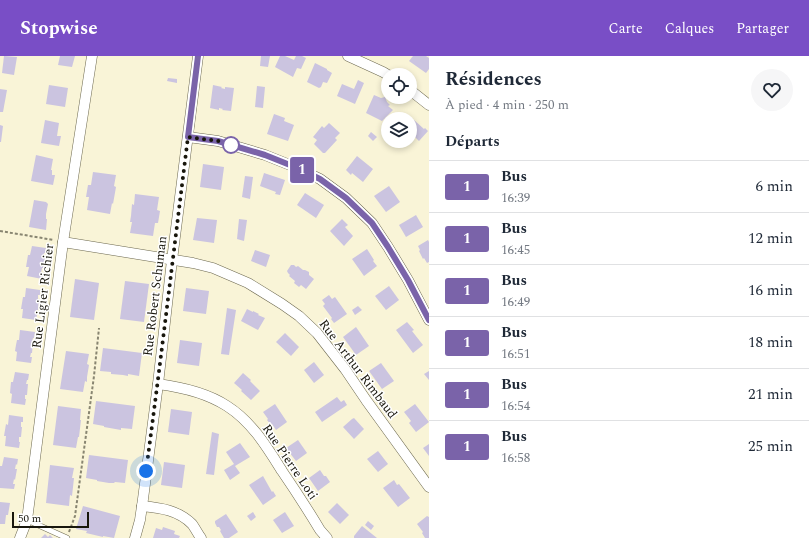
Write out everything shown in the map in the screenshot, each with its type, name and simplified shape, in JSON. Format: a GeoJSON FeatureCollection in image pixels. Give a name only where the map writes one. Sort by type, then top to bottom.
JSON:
{"type":"FeatureCollection","features":[{"type":"Feature","properties":{"kind":"street","name":"Rue Ligier Richier"},"geometry":{"type":"LineString","coordinates":[[20,538],[27,520],[63,242],[92,56]]}},
{"type":"Feature","properties":{"kind":"street","name":"Rue Robert Schuman"},"geometry":{"type":"LineString","coordinates":[[135,538],[140,520],[158,384],[198,56]]}},
{"type":"Feature","properties":{"kind":"street"},"geometry":{"type":"LineString","coordinates":[[348,56],[381,71]]}},
{"type":"Feature","properties":{"kind":"street"},"geometry":{"type":"LineString","coordinates":[[417,96],[429,105]]}},
{"type":"Feature","properties":{"kind":"street"},"geometry":{"type":"LineString","coordinates":[[188,137],[218,141],[265,155],[320,179],[346,198],[372,223],[408,280],[429,320]]}},
{"type":"Feature","properties":{"kind":"street","name":"Rue Arthur Rimbaud"},"geometry":{"type":"LineString","coordinates":[[63,242],[214,268],[248,283],[282,304],[299,316],[317,333],[345,369],[429,487]]}},
{"type":"Feature","properties":{"kind":"street","name":"Rue Pierre Loti"},"geometry":{"type":"LineString","coordinates":[[158,384],[175,386],[204,394],[227,406],[243,418],[266,445],[320,530],[327,538]]}},
{"type":"Feature","properties":{"kind":"street"},"geometry":{"type":"LineString","coordinates":[[142,506],[161,508],[179,514],[192,525],[200,538]]}},
{"type":"Feature","properties":{"kind":"lane"},"geometry":{"type":"LineString","coordinates":[[27,520],[67,538]]}},
{"type":"Feature","properties":{"kind":"path"},"geometry":{"type":"LineString","coordinates":[[0,231],[63,242]]}},
{"type":"Feature","properties":{"kind":"path"},"geometry":{"type":"LineString","coordinates":[[67,538],[75,516],[99,328]]}},
{"type":"Feature","properties":{"kind":"building"},"geometry":{"type":"Polygon","coordinates":[[[4,56],[17,57],[14,75],[2,73],[4,56]]]}},
{"type":"Feature","properties":{"kind":"building"},"geometry":{"type":"Polygon","coordinates":[[[60,56],[75,56],[72,67],[58,65],[60,56]]]}},
{"type":"Feature","properties":{"kind":"building"},"geometry":{"type":"Polygon","coordinates":[[[261,56],[270,56],[268,67],[260,66],[261,56]]]}},
{"type":"Feature","properties":{"kind":"building"},"geometry":{"type":"Polygon","coordinates":[[[280,56],[285,56],[294,60],[296,56],[306,58],[301,69],[297,68],[293,77],[275,67],[280,56]]]}},
{"type":"Feature","properties":{"kind":"building"},"geometry":{"type":"Polygon","coordinates":[[[413,56],[426,56],[429,58],[429,69],[426,73],[409,61],[413,56]]]}},
{"type":"Feature","properties":{"kind":"building"},"geometry":{"type":"Polygon","coordinates":[[[315,63],[332,73],[327,83],[323,82],[319,88],[307,82],[315,63]]]}},
{"type":"Feature","properties":{"kind":"building"},"geometry":{"type":"Polygon","coordinates":[[[168,78],[177,79],[177,83],[167,81],[168,78]]]}},
{"type":"Feature","properties":{"kind":"building"},"geometry":{"type":"Polygon","coordinates":[[[358,80],[364,83],[355,104],[337,96],[342,84],[354,89],[358,80]]]}},
{"type":"Feature","properties":{"kind":"building"},"geometry":{"type":"Polygon","coordinates":[[[49,85],[68,88],[65,107],[46,104],[49,85]]]}},
{"type":"Feature","properties":{"kind":"building"},"geometry":{"type":"Polygon","coordinates":[[[213,85],[225,89],[225,87],[234,88],[231,111],[222,110],[223,109],[219,108],[219,110],[210,108],[213,85]]]}},
{"type":"Feature","properties":{"kind":"building"},"geometry":{"type":"Polygon","coordinates":[[[257,86],[265,87],[263,108],[255,107],[257,86]]]}},
{"type":"Feature","properties":{"kind":"building"},"geometry":{"type":"Polygon","coordinates":[[[0,89],[7,90],[3,112],[0,112],[0,89]]]}},
{"type":"Feature","properties":{"kind":"building"},"geometry":{"type":"Polygon","coordinates":[[[374,95],[381,98],[381,104],[389,104],[390,105],[388,106],[393,110],[391,112],[381,112],[381,120],[366,113],[374,95]]]}},
{"type":"Feature","properties":{"kind":"building"},"geometry":{"type":"Polygon","coordinates":[[[274,114],[285,118],[284,121],[294,125],[288,141],[267,134],[274,114]]]}},
{"type":"Feature","properties":{"kind":"building"},"geometry":{"type":"Polygon","coordinates":[[[45,120],[59,123],[57,136],[61,136],[59,146],[41,143],[45,120]]]}},
{"type":"Feature","properties":{"kind":"building"},"geometry":{"type":"Polygon","coordinates":[[[329,123],[340,133],[335,138],[337,140],[325,153],[323,153],[314,144],[317,140],[313,137],[322,126],[324,128],[329,123]]]}},
{"type":"Feature","properties":{"kind":"building"},"geometry":{"type":"Polygon","coordinates":[[[417,123],[428,131],[419,141],[417,139],[417,123]]]}},
{"type":"Feature","properties":{"kind":"building"},"geometry":{"type":"Polygon","coordinates":[[[0,125],[3,126],[1,142],[0,142],[0,125]]]}},
{"type":"Feature","properties":{"kind":"building"},"geometry":{"type":"Polygon","coordinates":[[[371,132],[377,137],[373,141],[368,136],[371,132]]]}},
{"type":"Feature","properties":{"kind":"building"},"geometry":{"type":"Polygon","coordinates":[[[36,155],[53,159],[51,170],[52,175],[55,175],[53,185],[31,181],[36,155]]]}},
{"type":"Feature","properties":{"kind":"building"},"geometry":{"type":"Polygon","coordinates":[[[357,156],[373,169],[363,182],[352,173],[351,175],[346,170],[357,156]]]}},
{"type":"Feature","properties":{"kind":"building"},"geometry":{"type":"Polygon","coordinates":[[[203,164],[224,167],[221,190],[200,187],[203,164]]]}},
{"type":"Feature","properties":{"kind":"building"},"geometry":{"type":"Polygon","coordinates":[[[93,172],[116,175],[114,186],[116,187],[110,214],[87,210],[89,197],[86,197],[88,185],[91,185],[93,172]]]}},
{"type":"Feature","properties":{"kind":"building"},"geometry":{"type":"Polygon","coordinates":[[[264,173],[285,180],[280,195],[260,186],[264,173]]]}},
{"type":"Feature","properties":{"kind":"building"},"geometry":{"type":"Polygon","coordinates":[[[245,176],[253,177],[250,199],[242,197],[245,176]]]}},
{"type":"Feature","properties":{"kind":"building"},"geometry":{"type":"Polygon","coordinates":[[[389,186],[400,202],[386,212],[374,196],[389,186]]]}},
{"type":"Feature","properties":{"kind":"building"},"geometry":{"type":"Polygon","coordinates":[[[305,193],[324,205],[316,218],[297,205],[305,193]]]}},
{"type":"Feature","properties":{"kind":"building"},"geometry":{"type":"Polygon","coordinates":[[[135,194],[159,197],[157,210],[160,211],[158,223],[155,223],[153,236],[130,233],[132,222],[130,222],[132,204],[134,205],[135,194]]]}},
{"type":"Feature","properties":{"kind":"building"},"geometry":{"type":"Polygon","coordinates":[[[34,200],[46,202],[48,204],[46,214],[46,230],[29,227],[34,200]]]}},
{"type":"Feature","properties":{"kind":"building"},"geometry":{"type":"Polygon","coordinates":[[[416,215],[423,227],[406,237],[399,225],[416,215]]]}},
{"type":"Feature","properties":{"kind":"building"},"geometry":{"type":"Polygon","coordinates":[[[197,218],[217,220],[214,243],[193,240],[197,218]]]}},
{"type":"Feature","properties":{"kind":"building"},"geometry":{"type":"Polygon","coordinates":[[[239,219],[247,220],[244,241],[237,239],[239,219]]]}},
{"type":"Feature","properties":{"kind":"building"},"geometry":{"type":"Polygon","coordinates":[[[342,219],[348,225],[345,227],[353,236],[344,246],[330,231],[342,219]]]}},
{"type":"Feature","properties":{"kind":"building"},"geometry":{"type":"Polygon","coordinates":[[[428,240],[429,262],[427,263],[424,258],[423,259],[418,246],[428,240]]]}},
{"type":"Feature","properties":{"kind":"building"},"geometry":{"type":"Polygon","coordinates":[[[32,246],[46,248],[41,273],[43,273],[42,279],[27,276],[29,267],[26,267],[28,255],[30,255],[32,246]]]}},
{"type":"Feature","properties":{"kind":"building"},"geometry":{"type":"Polygon","coordinates":[[[367,249],[377,266],[364,276],[352,259],[367,249]]]}},
{"type":"Feature","properties":{"kind":"building"},"geometry":{"type":"Polygon","coordinates":[[[255,250],[270,255],[266,267],[251,261],[255,250]]]}},
{"type":"Feature","properties":{"kind":"building"},"geometry":{"type":"Polygon","coordinates":[[[291,265],[296,267],[298,266],[309,272],[309,275],[314,279],[306,289],[301,285],[299,287],[289,276],[290,275],[287,271],[291,265]]]}},
{"type":"Feature","properties":{"kind":"building"},"geometry":{"type":"Polygon","coordinates":[[[75,279],[99,283],[94,320],[70,317],[75,279]]]}},
{"type":"Feature","properties":{"kind":"building"},"geometry":{"type":"Polygon","coordinates":[[[125,281],[149,284],[144,322],[120,319],[125,281]]]}},
{"type":"Feature","properties":{"kind":"building"},"geometry":{"type":"Polygon","coordinates":[[[389,286],[399,300],[386,310],[375,296],[389,286]]]}},
{"type":"Feature","properties":{"kind":"building"},"geometry":{"type":"Polygon","coordinates":[[[26,288],[40,290],[40,295],[38,295],[38,310],[36,310],[36,320],[22,318],[23,309],[21,309],[26,288]]]}},
{"type":"Feature","properties":{"kind":"building"},"geometry":{"type":"Polygon","coordinates":[[[186,288],[209,291],[206,314],[183,311],[186,288]]]}},
{"type":"Feature","properties":{"kind":"building"},"geometry":{"type":"Polygon","coordinates":[[[329,295],[332,299],[335,297],[347,314],[334,323],[323,306],[325,304],[322,300],[329,295]]]}},
{"type":"Feature","properties":{"kind":"building"},"geometry":{"type":"Polygon","coordinates":[[[358,306],[362,310],[355,315],[352,310],[358,306]]]}},
{"type":"Feature","properties":{"kind":"building"},"geometry":{"type":"Polygon","coordinates":[[[227,308],[236,310],[229,355],[221,354],[227,308]]]}},
{"type":"Feature","properties":{"kind":"building"},"geometry":{"type":"Polygon","coordinates":[[[247,309],[265,318],[258,330],[241,321],[247,309]]]}},
{"type":"Feature","properties":{"kind":"building"},"geometry":{"type":"Polygon","coordinates":[[[407,322],[423,345],[413,353],[396,330],[407,322]]]}},
{"type":"Feature","properties":{"kind":"building"},"geometry":{"type":"Polygon","coordinates":[[[356,327],[369,346],[356,355],[343,337],[356,327]]]}},
{"type":"Feature","properties":{"kind":"building"},"geometry":{"type":"Polygon","coordinates":[[[20,330],[35,332],[30,357],[32,357],[31,363],[16,361],[17,352],[15,351],[17,340],[19,340],[20,330]]]}},
{"type":"Feature","properties":{"kind":"building"},"geometry":{"type":"Polygon","coordinates":[[[285,333],[299,347],[291,356],[276,342],[285,333]]]}},
{"type":"Feature","properties":{"kind":"building"},"geometry":{"type":"Polygon","coordinates":[[[180,340],[202,343],[199,366],[177,363],[180,340]]]}},
{"type":"Feature","properties":{"kind":"building"},"geometry":{"type":"Polygon","coordinates":[[[103,348],[142,353],[139,376],[128,374],[128,376],[111,374],[111,372],[100,371],[103,348]]]}},
{"type":"Feature","properties":{"kind":"building"},"geometry":{"type":"Polygon","coordinates":[[[66,351],[89,354],[87,364],[89,365],[87,382],[85,381],[83,392],[60,389],[66,351]]]}},
{"type":"Feature","properties":{"kind":"building"},"geometry":{"type":"Polygon","coordinates":[[[314,362],[324,375],[314,383],[304,370],[314,362]]]}},
{"type":"Feature","properties":{"kind":"building"},"geometry":{"type":"Polygon","coordinates":[[[381,363],[394,381],[382,389],[369,371],[381,363]]]}},
{"type":"Feature","properties":{"kind":"building"},"geometry":{"type":"Polygon","coordinates":[[[429,371],[429,380],[424,374],[429,371]]]}},
{"type":"Feature","properties":{"kind":"building"},"geometry":{"type":"Polygon","coordinates":[[[15,372],[29,374],[26,384],[28,384],[27,395],[25,395],[25,405],[11,403],[11,382],[13,382],[15,372]]]}},
{"type":"Feature","properties":{"kind":"building"},"geometry":{"type":"Polygon","coordinates":[[[243,373],[260,391],[251,400],[234,383],[243,373]]]}},
{"type":"Feature","properties":{"kind":"building"},"geometry":{"type":"Polygon","coordinates":[[[337,397],[341,402],[344,400],[347,405],[322,422],[315,412],[337,397]]]}},
{"type":"Feature","properties":{"kind":"building"},"geometry":{"type":"Polygon","coordinates":[[[96,401],[135,406],[132,429],[121,428],[121,430],[93,424],[96,401]]]}},
{"type":"Feature","properties":{"kind":"building"},"geometry":{"type":"Polygon","coordinates":[[[275,404],[287,422],[276,430],[267,420],[268,419],[263,412],[275,404]]]}},
{"type":"Feature","properties":{"kind":"building"},"geometry":{"type":"Polygon","coordinates":[[[415,404],[429,422],[416,432],[409,423],[411,421],[404,412],[415,404]]]}},
{"type":"Feature","properties":{"kind":"building"},"geometry":{"type":"Polygon","coordinates":[[[58,406],[81,409],[79,437],[76,448],[53,445],[58,406]]]}},
{"type":"Feature","properties":{"kind":"building"},"geometry":{"type":"Polygon","coordinates":[[[171,409],[192,412],[189,435],[168,432],[171,409]]]}},
{"type":"Feature","properties":{"kind":"building"},"geometry":{"type":"Polygon","coordinates":[[[9,415],[23,417],[23,422],[21,422],[21,437],[19,437],[19,448],[5,446],[6,436],[4,436],[6,424],[8,425],[9,415]]]}},
{"type":"Feature","properties":{"kind":"building"},"geometry":{"type":"Polygon","coordinates":[[[354,418],[364,429],[354,439],[343,427],[354,418]]]}},
{"type":"Feature","properties":{"kind":"building"},"geometry":{"type":"Polygon","coordinates":[[[212,432],[219,434],[214,475],[206,474],[212,432]]]}},
{"type":"Feature","properties":{"kind":"building"},"geometry":{"type":"Polygon","coordinates":[[[298,440],[307,453],[296,461],[286,448],[298,440]]]}},
{"type":"Feature","properties":{"kind":"building"},"geometry":{"type":"Polygon","coordinates":[[[240,443],[250,457],[235,466],[240,473],[230,480],[224,470],[234,464],[226,452],[240,443]]]}},
{"type":"Feature","properties":{"kind":"building"},"geometry":{"type":"Polygon","coordinates":[[[429,444],[429,456],[423,448],[429,444]]]}},
{"type":"Feature","properties":{"kind":"building"},"geometry":{"type":"Polygon","coordinates":[[[378,451],[388,464],[378,472],[367,459],[378,451]]]}},
{"type":"Feature","properties":{"kind":"building"},"geometry":{"type":"Polygon","coordinates":[[[89,455],[128,460],[125,483],[109,483],[86,478],[89,455]]]}},
{"type":"Feature","properties":{"kind":"building"},"geometry":{"type":"Polygon","coordinates":[[[4,457],[18,459],[13,484],[15,484],[14,489],[0,488],[0,466],[2,466],[4,457]]]}},
{"type":"Feature","properties":{"kind":"building"},"geometry":{"type":"Polygon","coordinates":[[[164,462],[185,465],[182,488],[161,485],[164,462]]]}},
{"type":"Feature","properties":{"kind":"building"},"geometry":{"type":"Polygon","coordinates":[[[50,465],[74,468],[72,478],[74,478],[72,496],[70,495],[69,506],[46,503],[50,465]]]}},
{"type":"Feature","properties":{"kind":"building"},"geometry":{"type":"Polygon","coordinates":[[[320,470],[330,482],[318,491],[309,478],[320,470]]]}},
{"type":"Feature","properties":{"kind":"building"},"geometry":{"type":"Polygon","coordinates":[[[263,476],[276,496],[263,505],[249,485],[263,476]]]}},
{"type":"Feature","properties":{"kind":"building"},"geometry":{"type":"Polygon","coordinates":[[[394,480],[410,498],[398,507],[383,488],[394,480]]]}},
{"type":"Feature","properties":{"kind":"building"},"geometry":{"type":"Polygon","coordinates":[[[0,502],[10,503],[5,524],[0,524],[0,502]]]}},
{"type":"Feature","properties":{"kind":"building"},"geometry":{"type":"Polygon","coordinates":[[[337,503],[349,515],[340,524],[328,512],[337,503]]]}},
{"type":"Feature","properties":{"kind":"building"},"geometry":{"type":"Polygon","coordinates":[[[83,506],[120,516],[114,538],[86,533],[87,531],[76,529],[83,506]]]}},
{"type":"Feature","properties":{"kind":"building"},"geometry":{"type":"Polygon","coordinates":[[[253,512],[256,517],[251,521],[247,516],[253,512]]]}},
{"type":"Feature","properties":{"kind":"building"},"geometry":{"type":"Polygon","coordinates":[[[285,512],[294,526],[282,533],[273,520],[285,512]]]}},
{"type":"Feature","properties":{"kind":"building"},"geometry":{"type":"Polygon","coordinates":[[[226,514],[238,532],[229,538],[224,538],[220,531],[221,530],[215,523],[215,521],[226,514]]]}},
{"type":"Feature","properties":{"kind":"building"},"geometry":{"type":"Polygon","coordinates":[[[427,516],[429,517],[429,538],[425,538],[422,533],[423,532],[417,524],[427,516]]]}},
{"type":"Feature","properties":{"kind":"building"},"geometry":{"type":"Polygon","coordinates":[[[368,521],[374,526],[371,530],[365,525],[368,521]]]}},
{"type":"Feature","properties":{"kind":"building"},"geometry":{"type":"Polygon","coordinates":[[[362,526],[377,538],[354,538],[362,526]]]}},
{"type":"Feature","properties":{"kind":"building"},"geometry":{"type":"Polygon","coordinates":[[[163,527],[175,531],[174,534],[180,536],[179,538],[153,538],[156,528],[162,530],[163,527]]]}},
{"type":"Feature","properties":{"kind":"building"},"geometry":{"type":"Polygon","coordinates":[[[45,534],[48,537],[50,535],[53,538],[41,538],[45,534]]]}},
{"type":"Feature","properties":{"kind":"bus line","name":"1"},"geometry":{"type":"LineString","coordinates":[[198,56],[188,137],[218,141],[265,155],[320,179],[346,198],[372,223],[408,280],[429,320]]}},
{"type":"Feature","properties":{"kind":"route"},"geometry":{"type":"LineString","coordinates":[[146,471],[188,137],[218,141],[233,146],[231,145]]}}]}
